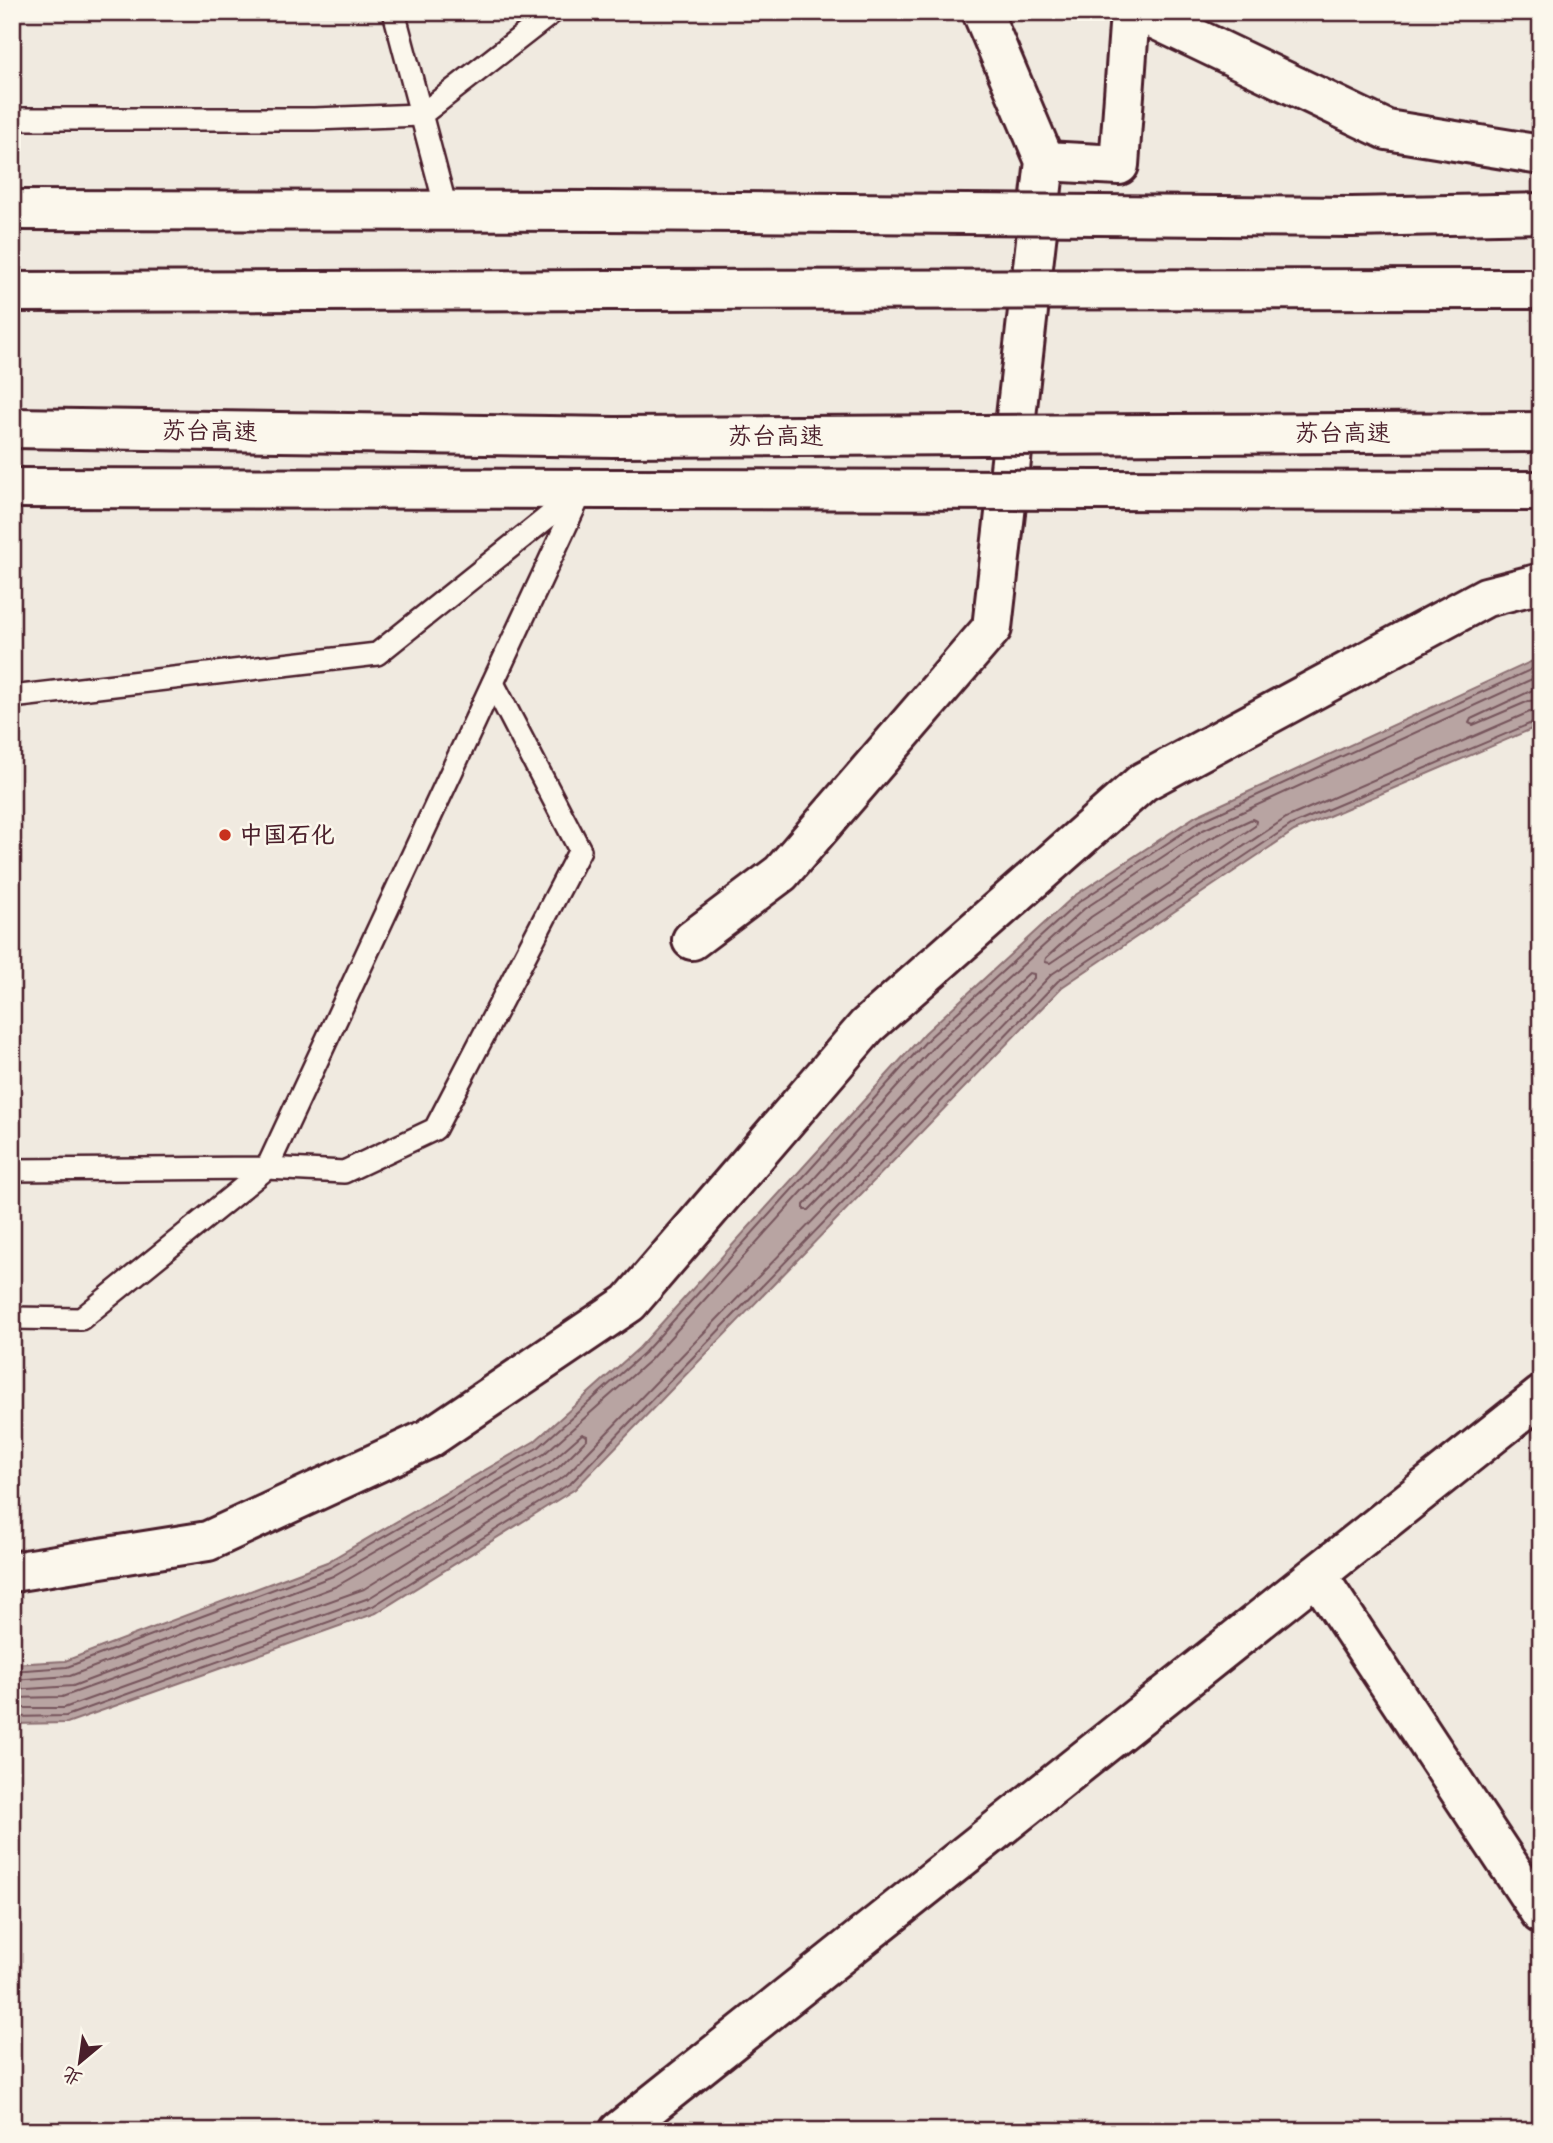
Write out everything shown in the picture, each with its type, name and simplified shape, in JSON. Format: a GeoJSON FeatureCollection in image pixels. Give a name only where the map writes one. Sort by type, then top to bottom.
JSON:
{"type":"FeatureCollection","features":[{"type":"Feature","properties":{"kind":"main road"},"geometry":{"type":"LineString","coordinates":[[692,940],[781,873],[992,628],[1045,160],[982,12]]}},
{"type":"Feature","properties":{"kind":"main road"},"geometry":{"type":"LineString","coordinates":[[1045,160],[1119,165],[1130,12]]}},
{"type":"Feature","properties":{"kind":"main road"},"geometry":{"type":"LineString","coordinates":[[1140,12],[1387,130],[1541,155]]}},
{"type":"Feature","properties":{"kind":"main road"},"geometry":{"type":"LineString","coordinates":[[12,210],[1339,216],[1541,213]]}},
{"type":"Feature","properties":{"kind":"main road"},"geometry":{"type":"LineString","coordinates":[[12,292],[1541,289]]}},
{"type":"Feature","properties":{"kind":"main road","name":"苏台高速"},"geometry":{"type":"LineString","coordinates":[[12,428],[614,437],[1541,432]]}},
{"type":"Feature","properties":{"kind":"main road"},"geometry":{"type":"LineString","coordinates":[[12,488],[1541,491]]}},
{"type":"Feature","properties":{"kind":"main road"},"geometry":{"type":"LineString","coordinates":[[12,1572],[208,1541],[428,1439],[629,1303],[867,1026],[1143,782],[1486,597],[1541,583]]}},
{"type":"Feature","properties":{"kind":"main road"},"geometry":{"type":"LineString","coordinates":[[619,2131],[1541,1396]]}},
{"type":"Feature","properties":{"kind":"main road"},"geometry":{"type":"LineString","coordinates":[[1317,1575],[1541,1914]]}},
{"type":"Feature","properties":{"kind":"lane"},"geometry":{"type":"LineString","coordinates":[[394,12],[447,212]]}},
{"type":"Feature","properties":{"kind":"lane"},"geometry":{"type":"LineString","coordinates":[[12,118],[314,119],[421,115],[553,12]]}},
{"type":"Feature","properties":{"kind":"lane"},"geometry":{"type":"LineString","coordinates":[[12,1318],[81,1319],[267,1168],[493,683],[597,489]]}},
{"type":"Feature","properties":{"kind":"lane"},"geometry":{"type":"LineString","coordinates":[[12,696],[377,654],[597,489]]}},
{"type":"Feature","properties":{"kind":"lane"},"geometry":{"type":"LineString","coordinates":[[12,1170],[267,1168],[344,1172],[435,1129],[580,850],[493,683]]}},
{"type":"Feature","properties":{"kind":"water"},"geometry":{"type":"Polygon","coordinates":[[[1541,657],[1541,725],[1294,831],[1062,987],[575,1489],[376,1613],[67,1723],[12,1724],[12,1664],[65,1661],[327,1562],[535,1441],[639,1348],[925,1033],[1074,896],[1196,816],[1541,657]]]}},
{"type":"Feature","properties":{"kind":"place","name":"中国石化"},"geometry":{"type":"Point","coordinates":[225,835]}}]}
